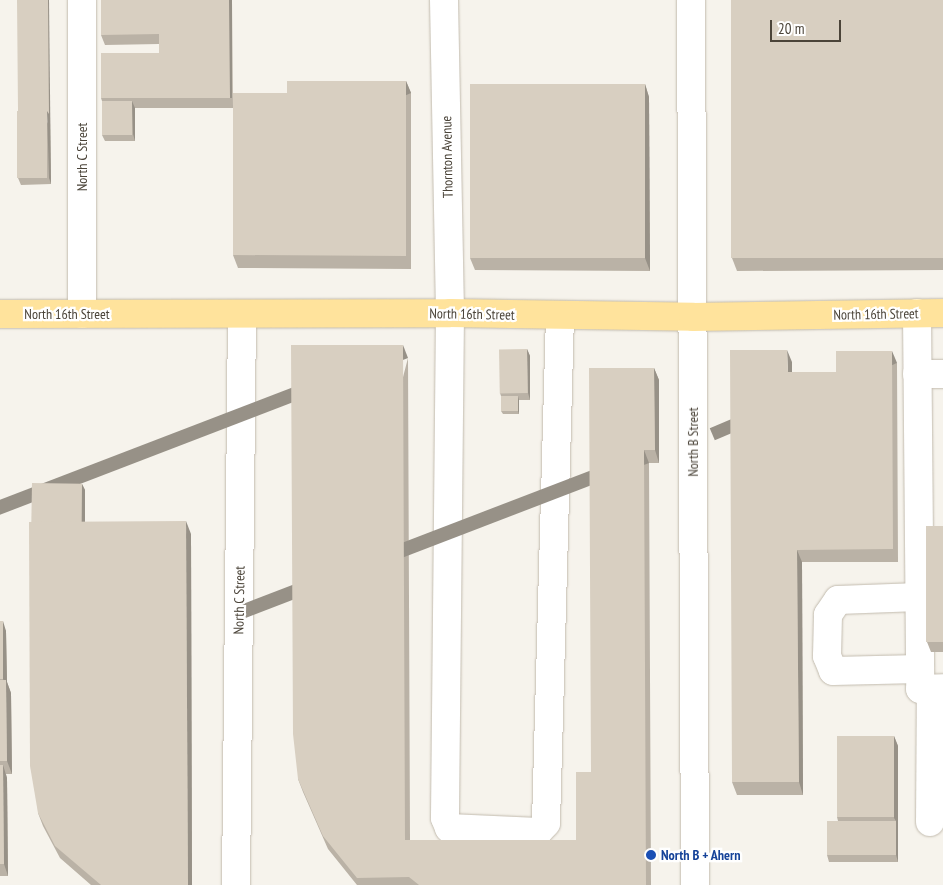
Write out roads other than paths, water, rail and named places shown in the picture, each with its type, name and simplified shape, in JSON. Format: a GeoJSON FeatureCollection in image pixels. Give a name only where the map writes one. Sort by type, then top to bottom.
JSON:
{"type":"FeatureCollection","features":[{"type":"Feature","properties":{"kind":"main road","name":"North 16th Street"},"geometry":{"type":"LineString","coordinates":[[0,314],[450,313],[693,317],[930,313]]}},
{"type":"Feature","properties":{"kind":"street","name":"North C Street"},"geometry":{"type":"LineString","coordinates":[[82,0],[82,314]]}},
{"type":"Feature","properties":{"kind":"street","name":"Thornton Avenue"},"geometry":{"type":"LineString","coordinates":[[444,0],[450,313],[445,818],[449,828],[538,832],[546,823],[560,316]]}},
{"type":"Feature","properties":{"kind":"street","name":"North B Street"},"geometry":{"type":"LineString","coordinates":[[691,0],[695,885]]}},
{"type":"Feature","properties":{"kind":"street"},"geometry":{"type":"LineString","coordinates":[[930,313],[930,374],[919,597],[931,682],[930,822]]}},
{"type":"Feature","properties":{"kind":"street","name":"North C Street"},"geometry":{"type":"LineString","coordinates":[[236,885],[242,314]]}},
{"type":"Feature","properties":{"kind":"street"},"geometry":{"type":"LineString","coordinates":[[919,597],[838,600],[828,615],[827,656],[833,671],[931,682]]}},
{"type":"Feature","properties":{"kind":"place","name":"North B + Ahern"},"geometry":{"type":"Point","coordinates":[651,855]}}]}
